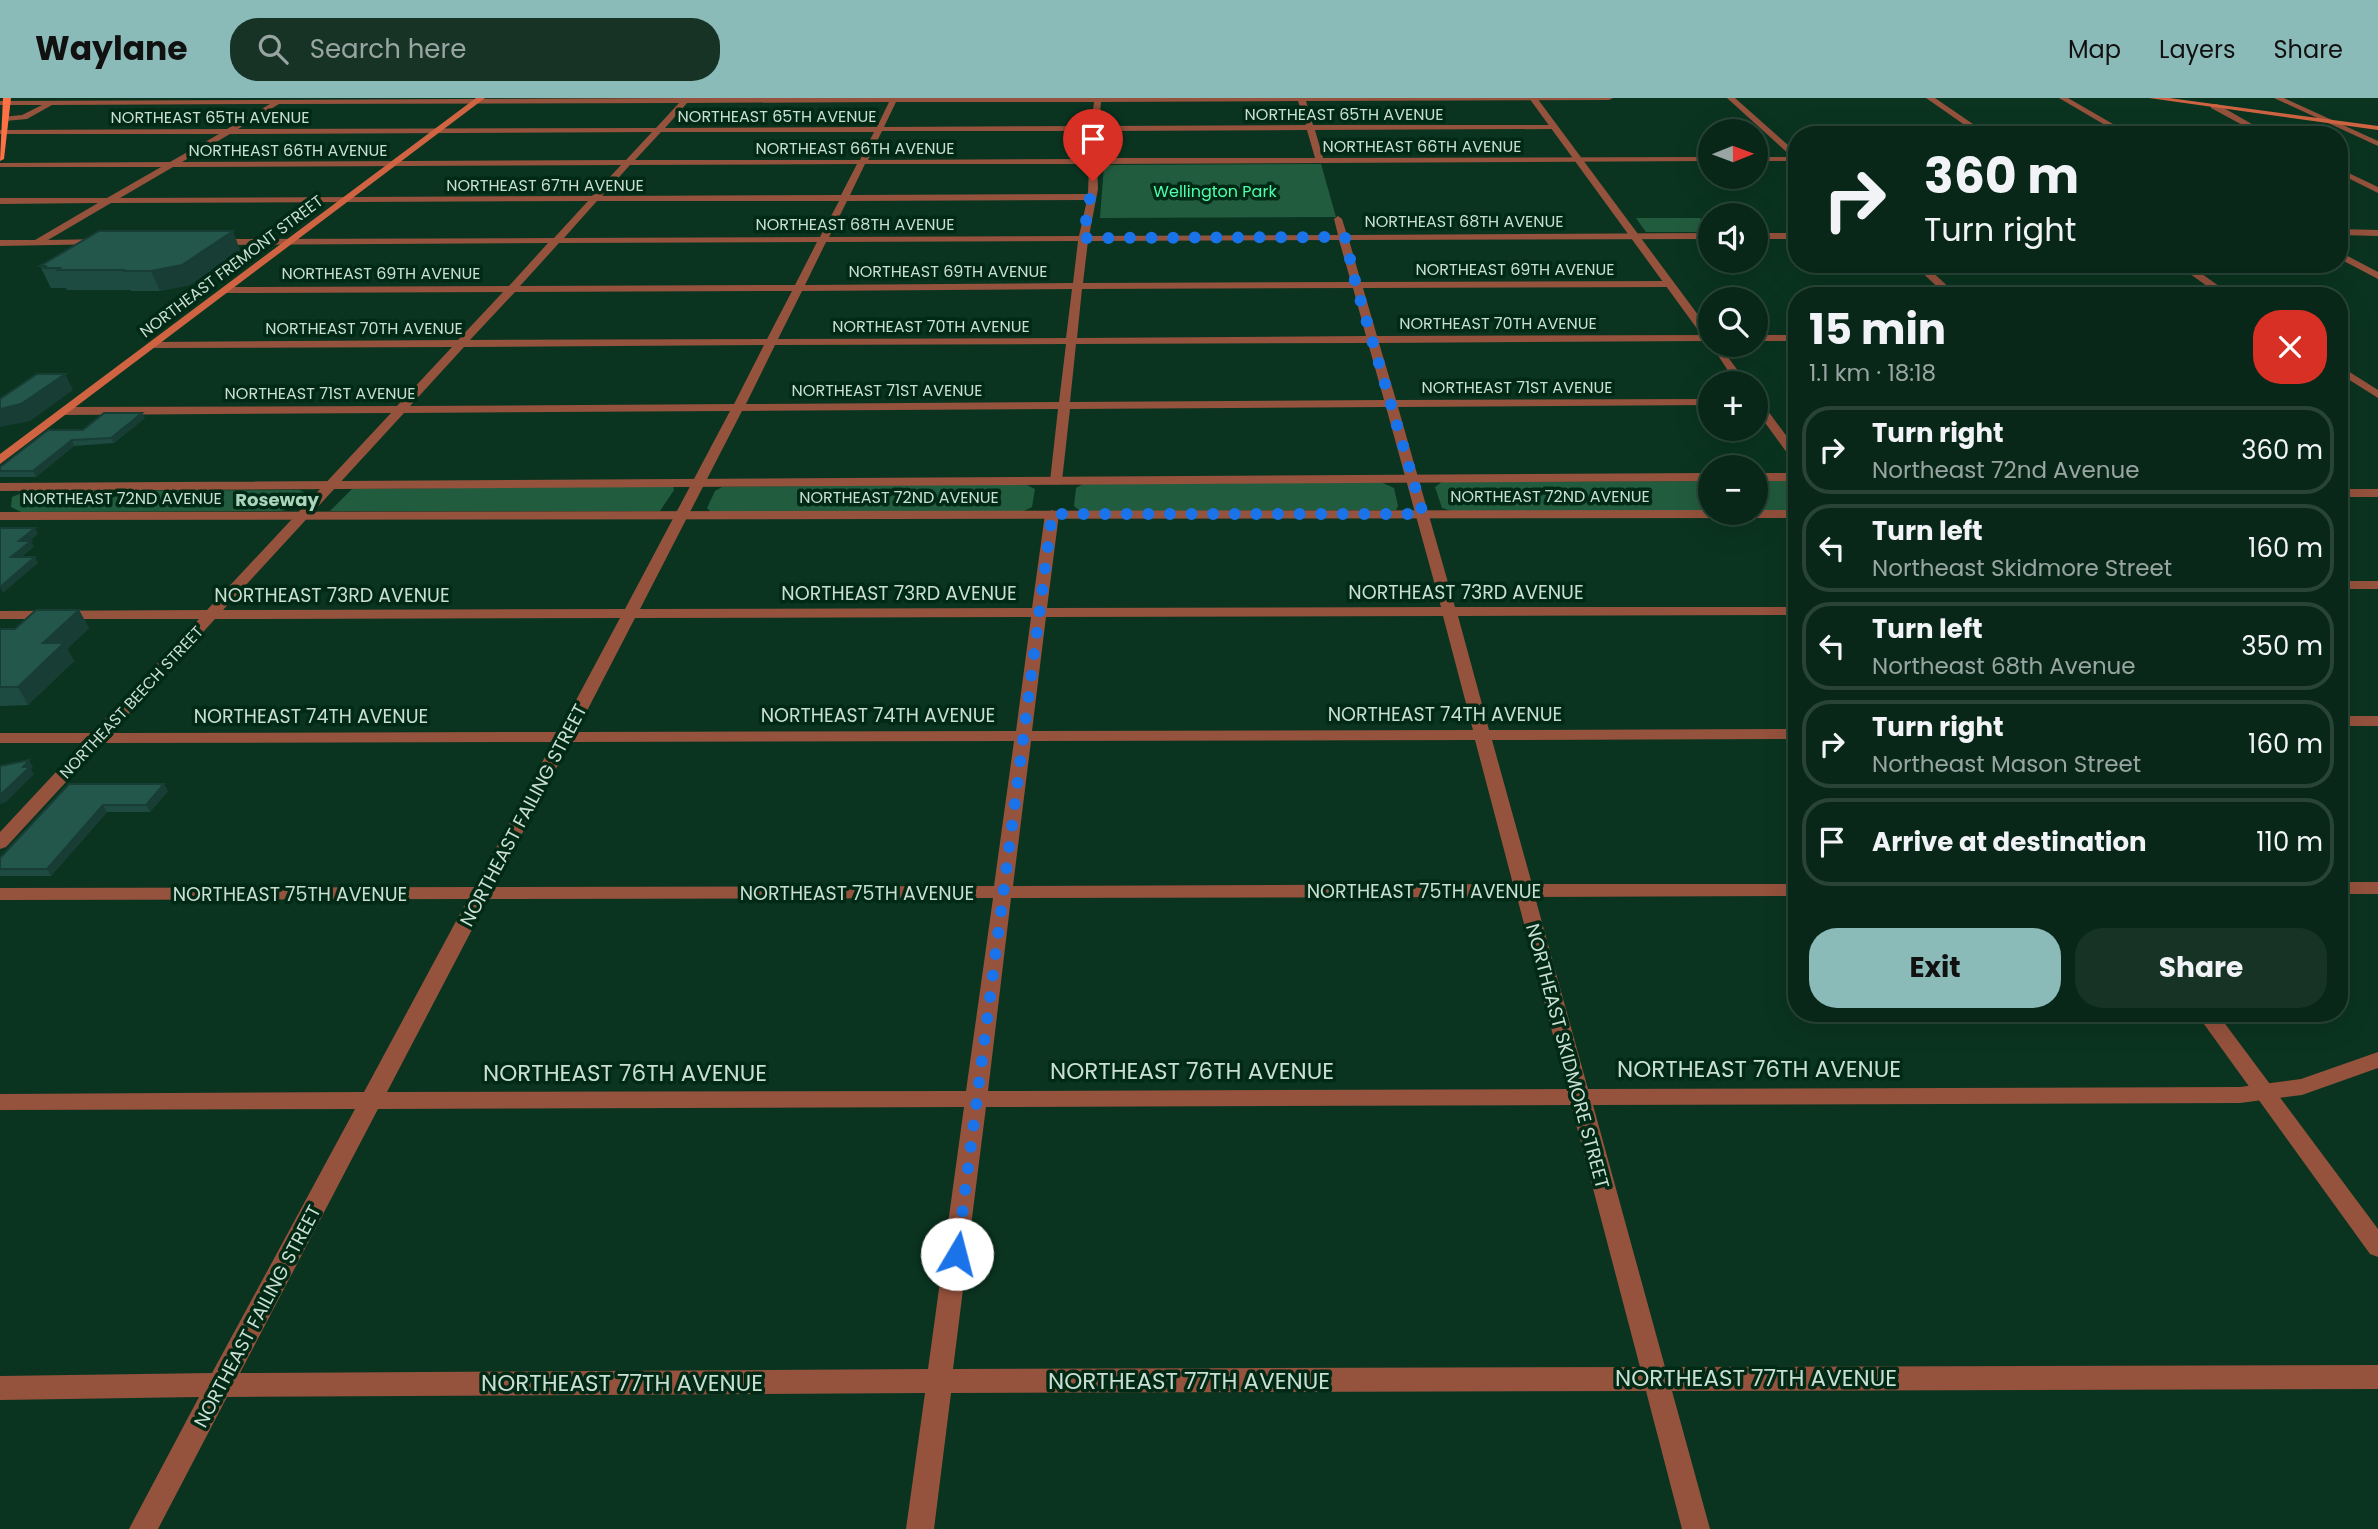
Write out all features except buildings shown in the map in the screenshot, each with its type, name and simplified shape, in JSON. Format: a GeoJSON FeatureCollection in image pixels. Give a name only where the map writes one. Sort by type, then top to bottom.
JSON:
{"type":"FeatureCollection","features":[{"type":"Feature","properties":{"kind":"main road"},"geometry":{"type":"LineString","coordinates":[[2153,98],[2378,128]]}},
{"type":"Feature","properties":{"kind":"main road","name":"NORTHEAST FREMONT STREET"},"geometry":{"type":"LineString","coordinates":[[0,460],[478,100]]}},
{"type":"Feature","properties":{"kind":"main road"},"geometry":{"type":"LineString","coordinates":[[0,159],[1,133],[5,119],[4,101]]}},
{"type":"Feature","properties":{"kind":"street"},"geometry":{"type":"LineString","coordinates":[[5,119],[24,117],[64,98]]}},
{"type":"Feature","properties":{"kind":"street"},"geometry":{"type":"LineString","coordinates":[[1533,98],[1698,322]]}},
{"type":"Feature","properties":{"kind":"street"},"geometry":{"type":"LineString","coordinates":[[4,101],[1609,98]]}},
{"type":"Feature","properties":{"kind":"street"},"geometry":{"type":"LineString","coordinates":[[1731,98],[1788,150]]}},
{"type":"Feature","properties":{"kind":"street"},"geometry":{"type":"LineString","coordinates":[[1930,98],[1972,126]]}},
{"type":"Feature","properties":{"kind":"street"},"geometry":{"type":"LineString","coordinates":[[2063,98],[2112,126]]}},
{"type":"Feature","properties":{"kind":"street"},"geometry":{"type":"LineString","coordinates":[[2278,98],[2338,126]]}},
{"type":"Feature","properties":{"kind":"street","name":"NORTHEAST FAILING STREET"},"geometry":{"type":"LineString","coordinates":[[143,1529],[683,515],[895,99]]}},
{"type":"Feature","properties":{"kind":"street"},"geometry":{"type":"LineString","coordinates":[[1056,481],[1083,238],[1091,197],[1098,99]]}},
{"type":"Feature","properties":{"kind":"street"},"geometry":{"type":"LineString","coordinates":[[1301,99],[1320,160]]}},
{"type":"Feature","properties":{"kind":"street"},"geometry":{"type":"LineString","coordinates":[[36,243],[283,100]]}},
{"type":"Feature","properties":{"kind":"street","name":"NORTHEAST BEECH STREET"},"geometry":{"type":"LineString","coordinates":[[0,843],[687,100]]}},
{"type":"Feature","properties":{"kind":"street"},"geometry":{"type":"LineString","coordinates":[[2214,106],[2251,126]]}},
{"type":"Feature","properties":{"kind":"street","name":"NORTHEAST 65TH AVENUE"},"geometry":{"type":"LineString","coordinates":[[1,133],[1554,127]]}},
{"type":"Feature","properties":{"kind":"street"},"geometry":{"type":"LineString","coordinates":[[2348,131],[2378,144]]}},
{"type":"Feature","properties":{"kind":"street"},"geometry":{"type":"LineString","coordinates":[[1768,159],[1788,158]]}},
{"type":"Feature","properties":{"kind":"street","name":"NORTHEAST 66TH AVENUE"},"geometry":{"type":"LineString","coordinates":[[0,165],[1698,159]]}},
{"type":"Feature","properties":{"kind":"street"},"geometry":{"type":"LineString","coordinates":[[2348,175],[2378,190]]}},
{"type":"Feature","properties":{"kind":"street","name":"NORTHEAST 67TH AVENUE"},"geometry":{"type":"LineString","coordinates":[[0,201],[1091,197]]}},
{"type":"Feature","properties":{"kind":"street","name":"NORTHEAST SKIDMORE STREET"},"geometry":{"type":"LineString","coordinates":[[1338,219],[1423,514],[1696,1529]]}},
{"type":"Feature","properties":{"kind":"street"},"geometry":{"type":"LineString","coordinates":[[2348,232],[2378,233]]}},
{"type":"Feature","properties":{"kind":"street","name":"NORTHEAST 68TH AVENUE"},"geometry":{"type":"LineString","coordinates":[[210,242],[1698,236]]}},
{"type":"Feature","properties":{"kind":"street"},"geometry":{"type":"LineString","coordinates":[[1768,236],[1788,236]]}},
{"type":"Feature","properties":{"kind":"street"},"geometry":{"type":"LineString","coordinates":[[0,243],[115,242]]}},
{"type":"Feature","properties":{"kind":"street"},"geometry":{"type":"LineString","coordinates":[[2348,259],[2378,276]]}},
{"type":"Feature","properties":{"kind":"street"},"geometry":{"type":"LineString","coordinates":[[1927,273],[1943,287]]}},
{"type":"Feature","properties":{"kind":"street"},"geometry":{"type":"LineString","coordinates":[[2194,273],[2215,287]]}},
{"type":"Feature","properties":{"kind":"street","name":"NORTHEAST 69TH AVENUE"},"geometry":{"type":"LineString","coordinates":[[226,290],[1669,284]]}},
{"type":"Feature","properties":{"kind":"street","name":"NORTHEAST 70TH AVENUE"},"geometry":{"type":"LineString","coordinates":[[152,345],[1698,338]]}},
{"type":"Feature","properties":{"kind":"street"},"geometry":{"type":"LineString","coordinates":[[1768,338],[1788,338]]}},
{"type":"Feature","properties":{"kind":"street"},"geometry":{"type":"LineString","coordinates":[[2348,374],[2378,395]]}},
{"type":"Feature","properties":{"kind":"street","name":"NORTHEAST 71ST AVENUE"},"geometry":{"type":"LineString","coordinates":[[65,411],[1698,402]]}},
{"type":"Feature","properties":{"kind":"street"},"geometry":{"type":"LineString","coordinates":[[1768,418],[1788,446]]}},
{"type":"Feature","properties":{"kind":"street","name":"NORTHEAST 72ND AVENUE"},"geometry":{"type":"LineString","coordinates":[[0,487],[1698,477]]}},
{"type":"Feature","properties":{"kind":"street"},"geometry":{"type":"LineString","coordinates":[[1768,477],[1788,477]]}},
{"type":"Feature","properties":{"kind":"street"},"geometry":{"type":"LineString","coordinates":[[3,516],[8,491],[16,487]]}},
{"type":"Feature","properties":{"kind":"street"},"geometry":{"type":"LineString","coordinates":[[2348,493],[2378,493]]}},
{"type":"Feature","properties":{"kind":"street"},"geometry":{"type":"LineString","coordinates":[[920,1529],[1052,514]]}},
{"type":"Feature","properties":{"kind":"street","name":"NORTHEAST 72ND AVENUE"},"geometry":{"type":"LineString","coordinates":[[3,516],[1788,514]]}},
{"type":"Feature","properties":{"kind":"street"},"geometry":{"type":"LineString","coordinates":[[2348,584],[2378,585]]}},
{"type":"Feature","properties":{"kind":"street","name":"NORTHEAST 73RD AVENUE"},"geometry":{"type":"LineString","coordinates":[[0,615],[1788,611]]}},
{"type":"Feature","properties":{"kind":"street"},"geometry":{"type":"LineString","coordinates":[[2348,721],[2378,721]]}},
{"type":"Feature","properties":{"kind":"street","name":"NORTHEAST 74TH AVENUE"},"geometry":{"type":"LineString","coordinates":[[0,738],[1788,734]]}},
{"type":"Feature","properties":{"kind":"street"},"geometry":{"type":"LineString","coordinates":[[2348,888],[2378,888]]}},
{"type":"Feature","properties":{"kind":"street","name":"NORTHEAST 75TH AVENUE"},"geometry":{"type":"LineString","coordinates":[[0,894],[1788,890]]}},
{"type":"Feature","properties":{"kind":"street"},"geometry":{"type":"LineString","coordinates":[[2213,1022],[2378,1247]]}},
{"type":"Feature","properties":{"kind":"street","name":"NORTHEAST 76TH AVENUE"},"geometry":{"type":"LineString","coordinates":[[0,1102],[2265,1093],[2302,1087],[2378,1060]]}},
{"type":"Feature","properties":{"kind":"street","name":"NORTHEAST 77TH AVENUE"},"geometry":{"type":"LineString","coordinates":[[0,1388],[219,1387],[351,1383],[2378,1377]]}},
{"type":"Feature","properties":{"kind":"green space","name":"Wellington Park"},"geometry":{"type":"Polygon","coordinates":[[[1321,164],[1336,217],[1100,218],[1104,165],[1321,164]]]}},
{"type":"Feature","properties":{"kind":"green space"},"geometry":{"type":"Polygon","coordinates":[[[1636,218],[1698,218],[1698,232],[1646,232],[1636,218]]]}},
{"type":"Feature","properties":{"kind":"green space"},"geometry":{"type":"Polygon","coordinates":[[[1788,480],[1788,511],[1768,511],[1768,481],[1788,480]]]}},
{"type":"Feature","properties":{"kind":"green space"},"geometry":{"type":"Polygon","coordinates":[[[1698,481],[1698,511],[1455,512],[1442,508],[1435,487],[1442,482],[1698,481]]]}},
{"type":"Feature","properties":{"kind":"green space"},"geometry":{"type":"Polygon","coordinates":[[[1381,482],[1394,488],[1398,506],[1396,510],[1081,512],[1074,506],[1076,488],[1083,484],[1381,482]]]}},
{"type":"Feature","properties":{"kind":"green space"},"geometry":{"type":"Polygon","coordinates":[[[1025,484],[1035,489],[1032,507],[1022,512],[711,512],[707,508],[715,491],[722,487],[1025,484]]]}},
{"type":"Feature","properties":{"kind":"green space"},"geometry":{"type":"Polygon","coordinates":[[[673,486],[674,490],[660,511],[330,511],[352,489],[673,486]]]}},
{"type":"Feature","properties":{"kind":"green space"},"geometry":{"type":"Polygon","coordinates":[[[27,491],[304,492],[300,498],[281,511],[21,512],[11,507],[12,497],[27,491]]]}},
{"type":"Feature","properties":{"kind":"district","name":"Roseway"},"geometry":{"type":"Point","coordinates":[277,500]}},
{"type":"Feature","properties":{"kind":"route"},"geometry":{"type":"LineString","coordinates":[[957,1254],[1052,514],[1423,514],[1356,285],[1345,237],[1083,238],[1093,181]]}}]}
